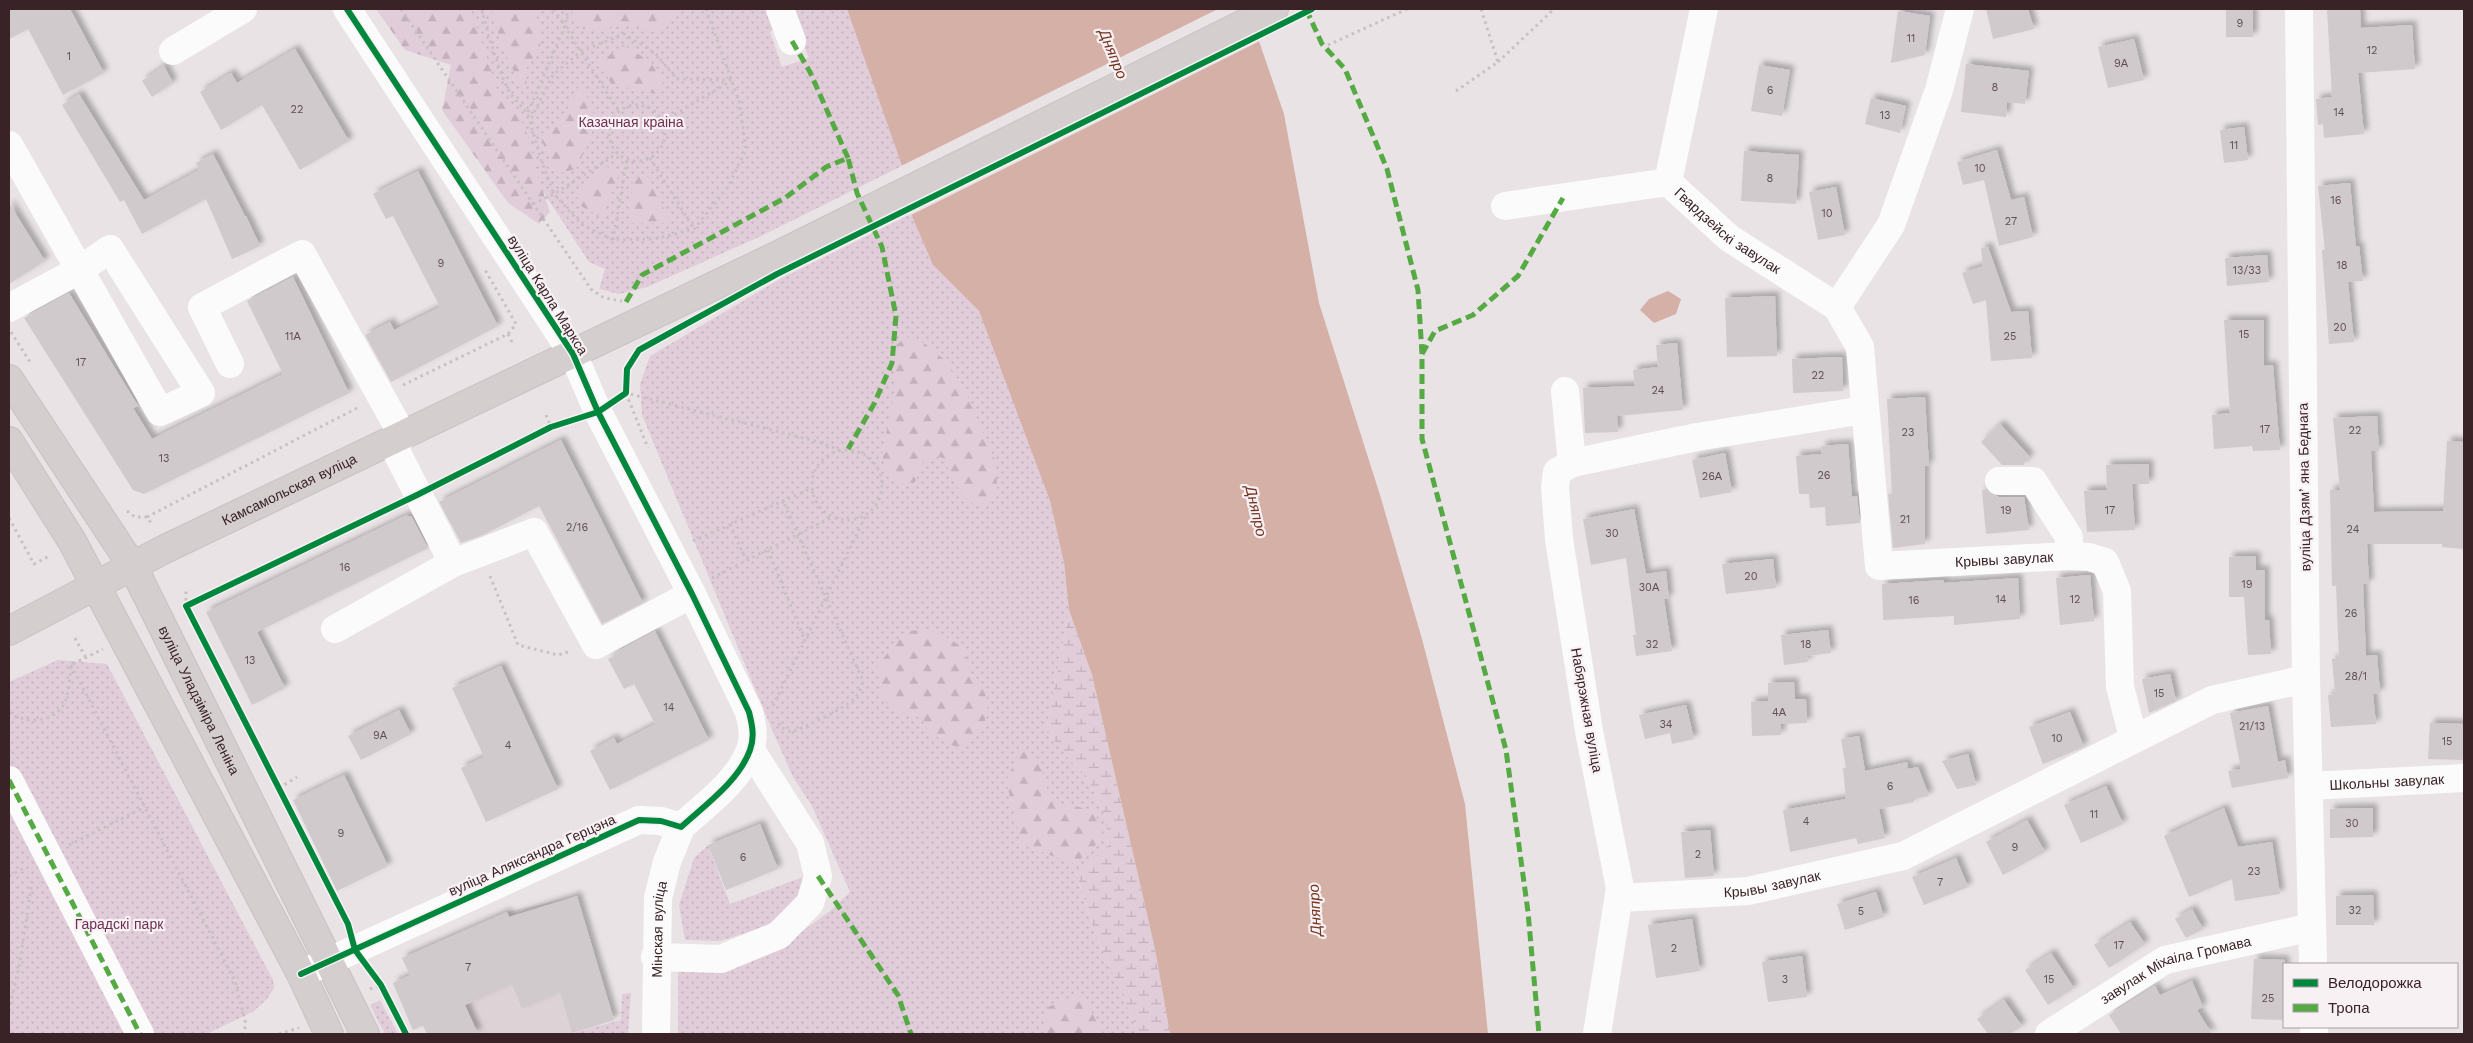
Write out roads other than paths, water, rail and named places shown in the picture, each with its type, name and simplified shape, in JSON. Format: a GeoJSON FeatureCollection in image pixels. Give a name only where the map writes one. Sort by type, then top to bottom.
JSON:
{"type":"FeatureCollection","features":[{"type":"Feature","properties":{"kind":"main road","name":"Камсамольская вуліца"},"geometry":{"type":"LineString","coordinates":[[9,630],[165,549],[770,259],[1274,9]]}},
{"type":"Feature","properties":{"kind":"main road","name":"вуліца Уладзіміра Леніна"},"geometry":{"type":"LineString","coordinates":[[9,380],[133,567],[365,1034]]}},
{"type":"Feature","properties":{"kind":"main road"},"geometry":{"type":"LineString","coordinates":[[9,440],[72,541],[96,585],[301,974],[329,1034]]}},
{"type":"Feature","properties":{"kind":"street"},"geometry":{"type":"LineString","coordinates":[[173,52],[243,9]]}},
{"type":"Feature","properties":{"kind":"street","name":"вуліца Карла Маркса"},"geometry":{"type":"LineString","coordinates":[[347,9],[573,354],[598,412],[702,586],[749,712],[753,730],[750,750]]}},
{"type":"Feature","properties":{"kind":"street"},"geometry":{"type":"LineString","coordinates":[[780,9],[792,41]]}},
{"type":"Feature","properties":{"kind":"street","name":"Гвардзейскі завулак"},"geometry":{"type":"LineString","coordinates":[[1704,9],[1668,182],[1729,238],[1837,307]]}},
{"type":"Feature","properties":{"kind":"street"},"geometry":{"type":"LineString","coordinates":[[1837,307],[1891,225],[1939,90],[1960,9]]}},
{"type":"Feature","properties":{"kind":"street","name":"вуліца Дзямʼяна Беднага"},"geometry":{"type":"LineString","coordinates":[[2299,9],[2306,679],[2313,963]]}},
{"type":"Feature","properties":{"kind":"street"},"geometry":{"type":"LineString","coordinates":[[9,145],[79,270],[160,412],[200,393],[110,249],[79,270],[9,308]]}},
{"type":"Feature","properties":{"kind":"street"},"geometry":{"type":"LineString","coordinates":[[1505,206],[1668,182]]}},
{"type":"Feature","properties":{"kind":"street"},"geometry":{"type":"LineString","coordinates":[[230,364],[202,307],[302,254],[381,395],[417,495],[453,563]]}},
{"type":"Feature","properties":{"kind":"street","name":"Крывы завулак"},"geometry":{"type":"LineString","coordinates":[[1837,307],[1860,347],[1864,410],[1880,566],[2068,556],[2089,557],[2105,562],[2117,591],[2120,686],[2133,738]]}},
{"type":"Feature","properties":{"kind":"street"},"geometry":{"type":"LineString","coordinates":[[1565,392],[1572,463],[1697,437],[1864,410]]}},
{"type":"Feature","properties":{"kind":"street","name":"Набярэжная вуліца"},"geometry":{"type":"LineString","coordinates":[[1572,463],[1557,472],[1555,487],[1559,540],[1589,731],[1620,888],[1597,1034]]}},
{"type":"Feature","properties":{"kind":"street"},"geometry":{"type":"LineString","coordinates":[[1999,481],[2033,481],[2069,537],[2068,556]]}},
{"type":"Feature","properties":{"kind":"street"},"geometry":{"type":"LineString","coordinates":[[335,629],[453,563],[534,532],[596,645],[702,586]]}},
{"type":"Feature","properties":{"kind":"street","name":"Крывы завулак"},"geometry":{"type":"LineString","coordinates":[[1619,898],[1748,891],[1903,856],[2133,738],[2212,700],[2306,679]]}},
{"type":"Feature","properties":{"kind":"street"},"geometry":{"type":"LineString","coordinates":[[655,957],[721,959],[779,935],[810,903],[818,876],[810,843],[772,780],[750,750],[737,773],[682,827]]}},
{"type":"Feature","properties":{"kind":"street","name":"Школьны завулак"},"geometry":{"type":"LineString","coordinates":[[2309,786],[2464,778]]}},
{"type":"Feature","properties":{"kind":"street"},"geometry":{"type":"LineString","coordinates":[[9,780],[41,859],[140,1034]]}},
{"type":"Feature","properties":{"kind":"street","name":"вуліца Аляксандра Герцэна"},"geometry":{"type":"LineString","coordinates":[[301,974],[639,820],[661,821],[682,827]]}},
{"type":"Feature","properties":{"kind":"street","name":"Мінская вуліца"},"geometry":{"type":"LineString","coordinates":[[656,1034],[655,957],[658,898],[667,862],[682,827]]}},
{"type":"Feature","properties":{"kind":"street","name":"завулак Міхаіла Громава"},"geometry":{"type":"LineString","coordinates":[[2049,1034],[2165,960],[2312,927]]}},
{"type":"Feature","properties":{"kind":"water","name":"Дняпро"},"geometry":{"type":"Polygon","coordinates":[[[847,9],[1248,9],[1284,114],[1319,303],[1380,495],[1422,639],[1465,804],[1488,1034],[1170,1034],[1155,949],[1092,675],[1069,610],[1064,563],[1050,501],[979,311],[933,265],[911,214],[902,166],[847,9]]]}},
{"type":"Feature","properties":{"kind":"water"},"geometry":{"type":"Polygon","coordinates":[[[1668,291],[1681,299],[1676,314],[1654,323],[1640,310],[1649,299],[1668,291]]]}},
{"type":"Feature","properties":{"kind":"park label","name":"Казачная краіна"},"geometry":{"type":"Point","coordinates":[631,122]}},
{"type":"Feature","properties":{"kind":"park label","name":"Гарадскі парк"},"geometry":{"type":"Point","coordinates":[119,924]}}]}
